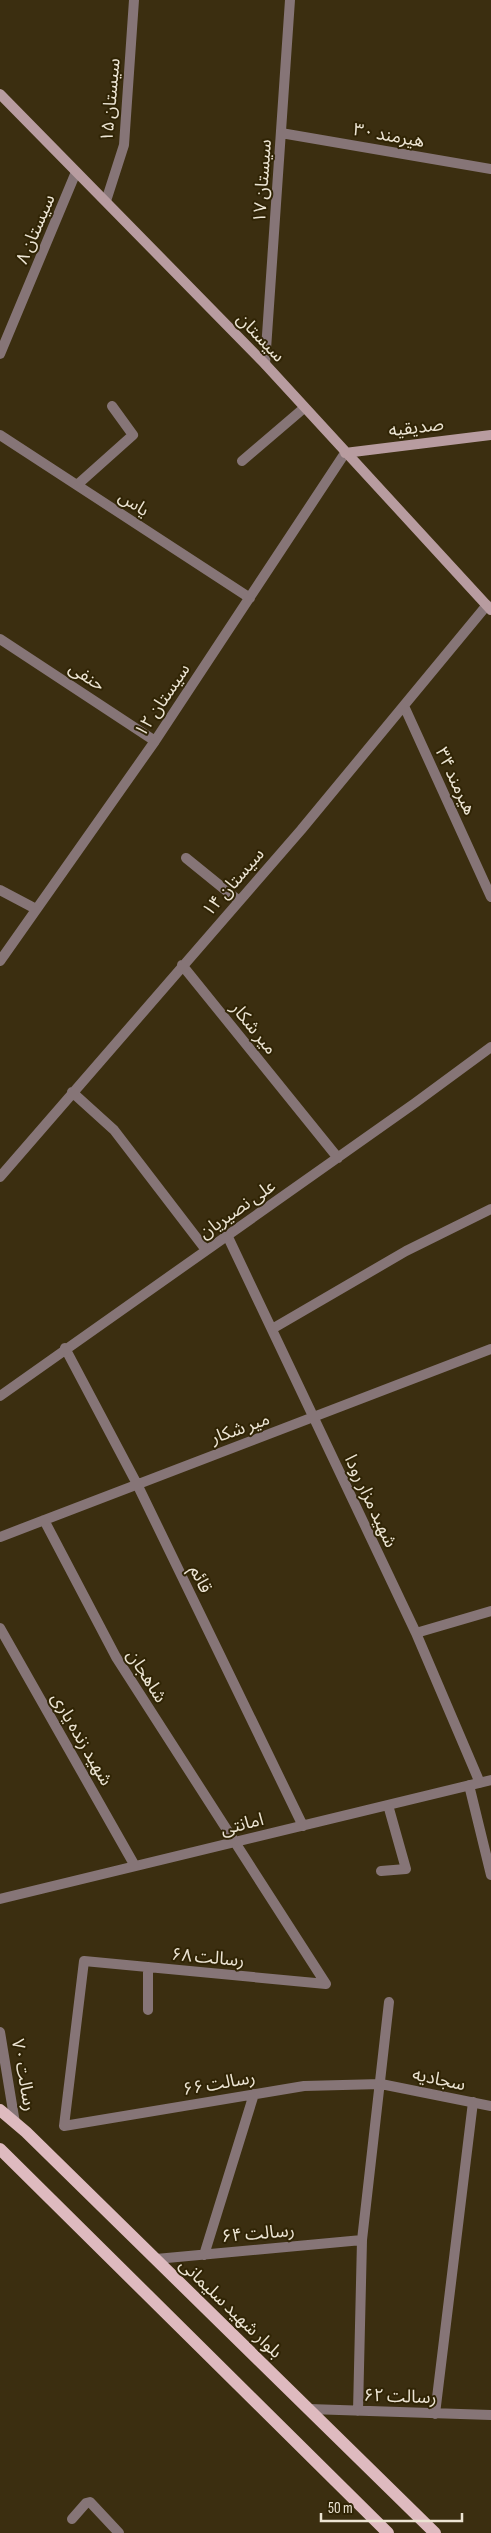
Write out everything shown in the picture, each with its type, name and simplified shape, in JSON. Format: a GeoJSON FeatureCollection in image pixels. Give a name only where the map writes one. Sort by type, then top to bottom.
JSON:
{"type":"FeatureCollection","features":[{"type":"Feature","properties":{"kind":"main road","name":"بلوار شهید سلیمانی"},"geometry":{"type":"LineString","coordinates":[[0,2110],[156,2259],[435,2533]]}},
{"type":"Feature","properties":{"kind":"main road"},"geometry":{"type":"LineString","coordinates":[[0,2149],[388,2533]]}},
{"type":"Feature","properties":{"kind":"street","name":"سیستان ۱۵"},"geometry":{"type":"LineString","coordinates":[[106,201],[124,145],[134,0]]}},
{"type":"Feature","properties":{"kind":"street","name":"سیستان ۱۷"},"geometry":{"type":"LineString","coordinates":[[265,364],[290,0]]}},
{"type":"Feature","properties":{"kind":"street","name":"سیستان"},"geometry":{"type":"LineString","coordinates":[[0,94],[265,364],[345,453],[489,607]]}},
{"type":"Feature","properties":{"kind":"street","name":"هیرمند ۳۰"},"geometry":{"type":"LineString","coordinates":[[281,133],[491,168]]}},
{"type":"Feature","properties":{"kind":"street","name":"سیستان ۸"},"geometry":{"type":"LineString","coordinates":[[0,354],[76,172]]}},
{"type":"Feature","properties":{"kind":"street"},"geometry":{"type":"LineString","coordinates":[[77,486],[133,435],[112,406]]}},
{"type":"Feature","properties":{"kind":"street"},"geometry":{"type":"LineString","coordinates":[[242,461],[304,408]]}},
{"type":"Feature","properties":{"kind":"street","name":"یاس"},"geometry":{"type":"LineString","coordinates":[[0,435],[250,598]]}},
{"type":"Feature","properties":{"kind":"street","name":"صدیقیه"},"geometry":{"type":"LineString","coordinates":[[345,453],[491,435]]}},
{"type":"Feature","properties":{"kind":"street","name":"سیستان ۱۲"},"geometry":{"type":"LineString","coordinates":[[0,961],[155,741],[345,453]]}},
{"type":"Feature","properties":{"kind":"street","name":"سیستان ۱۴"},"geometry":{"type":"LineString","coordinates":[[0,1177],[489,607]]}},
{"type":"Feature","properties":{"kind":"street","name":"حنفی"},"geometry":{"type":"LineString","coordinates":[[0,639],[155,741]]}},
{"type":"Feature","properties":{"kind":"street","name":"هیرمند ۳۴"},"geometry":{"type":"LineString","coordinates":[[404,706],[491,897]]}},
{"type":"Feature","properties":{"kind":"street"},"geometry":{"type":"LineString","coordinates":[[186,858],[238,901]]}},
{"type":"Feature","properties":{"kind":"street"},"geometry":{"type":"LineString","coordinates":[[0,890],[36,909]]}},
{"type":"Feature","properties":{"kind":"street","name":"میر شکار"},"geometry":{"type":"LineString","coordinates":[[182,965],[338,1158]]}},
{"type":"Feature","properties":{"kind":"street","name":"علی نصیریان"},"geometry":{"type":"LineString","coordinates":[[0,1396],[65,1348],[338,1158],[491,1047]]}},
{"type":"Feature","properties":{"kind":"street"},"geometry":{"type":"LineString","coordinates":[[72,1092],[114,1130],[206,1250]]}},
{"type":"Feature","properties":{"kind":"street"},"geometry":{"type":"LineString","coordinates":[[272,1329],[406,1251],[491,1209]]}},
{"type":"Feature","properties":{"kind":"street","name":"شهید مزار رودا"},"geometry":{"type":"LineString","coordinates":[[227,1235],[416,1633],[480,1783]]}},
{"type":"Feature","properties":{"kind":"street","name":"قائم"},"geometry":{"type":"LineString","coordinates":[[65,1348],[137,1484],[303,1826]]}},
{"type":"Feature","properties":{"kind":"street","name":"میر شکار"},"geometry":{"type":"LineString","coordinates":[[0,1537],[314,1418],[491,1348]]}},
{"type":"Feature","properties":{"kind":"street","name":"شاهجان"},"geometry":{"type":"LineString","coordinates":[[44,1520],[116,1657],[235,1842]]}},
{"type":"Feature","properties":{"kind":"street"},"geometry":{"type":"LineString","coordinates":[[416,1633],[491,1611]]}},
{"type":"Feature","properties":{"kind":"street","name":"شهید زنده یاری"},"geometry":{"type":"LineString","coordinates":[[0,1628],[135,1866]]}},
{"type":"Feature","properties":{"kind":"street","name":"امانتی"},"geometry":{"type":"LineString","coordinates":[[0,1899],[491,1780]]}},
{"type":"Feature","properties":{"kind":"street"},"geometry":{"type":"LineString","coordinates":[[469,1785],[491,1875]]}},
{"type":"Feature","properties":{"kind":"street"},"geometry":{"type":"LineString","coordinates":[[381,1871],[406,1869],[388,1805]]}},
{"type":"Feature","properties":{"kind":"street","name":"رسالت ۶۸"},"geometry":{"type":"LineString","coordinates":[[64,2126],[84,1961],[326,1984],[235,1842]]}},
{"type":"Feature","properties":{"kind":"street"},"geometry":{"type":"LineString","coordinates":[[148,1967],[148,2010]]}},
{"type":"Feature","properties":{"kind":"street"},"geometry":{"type":"LineString","coordinates":[[358,2411],[362,2240],[389,2002]]}},
{"type":"Feature","properties":{"kind":"street","name":"رسالت ۷۰"},"geometry":{"type":"LineString","coordinates":[[0,2032],[15,2123]]}},
{"type":"Feature","properties":{"kind":"street","name":"رسالت ۶۶"},"geometry":{"type":"LineString","coordinates":[[64,2126],[304,2086],[380,2084]]}},
{"type":"Feature","properties":{"kind":"street","name":"سجادیه"},"geometry":{"type":"LineString","coordinates":[[380,2084],[491,2106]]}},
{"type":"Feature","properties":{"kind":"street"},"geometry":{"type":"LineString","coordinates":[[204,2254],[254,2094]]}},
{"type":"Feature","properties":{"kind":"street"},"geometry":{"type":"LineString","coordinates":[[435,2414],[472,2102]]}},
{"type":"Feature","properties":{"kind":"street","name":"رسالت ۶۴"},"geometry":{"type":"LineString","coordinates":[[156,2259],[362,2240]]}},
{"type":"Feature","properties":{"kind":"street","name":"رسالت ۶۲"},"geometry":{"type":"LineString","coordinates":[[309,2409],[491,2416]]}},
{"type":"Feature","properties":{"kind":"street"},"geometry":{"type":"LineString","coordinates":[[72,2519],[86,2502],[90,2502],[119,2533]]}}]}
